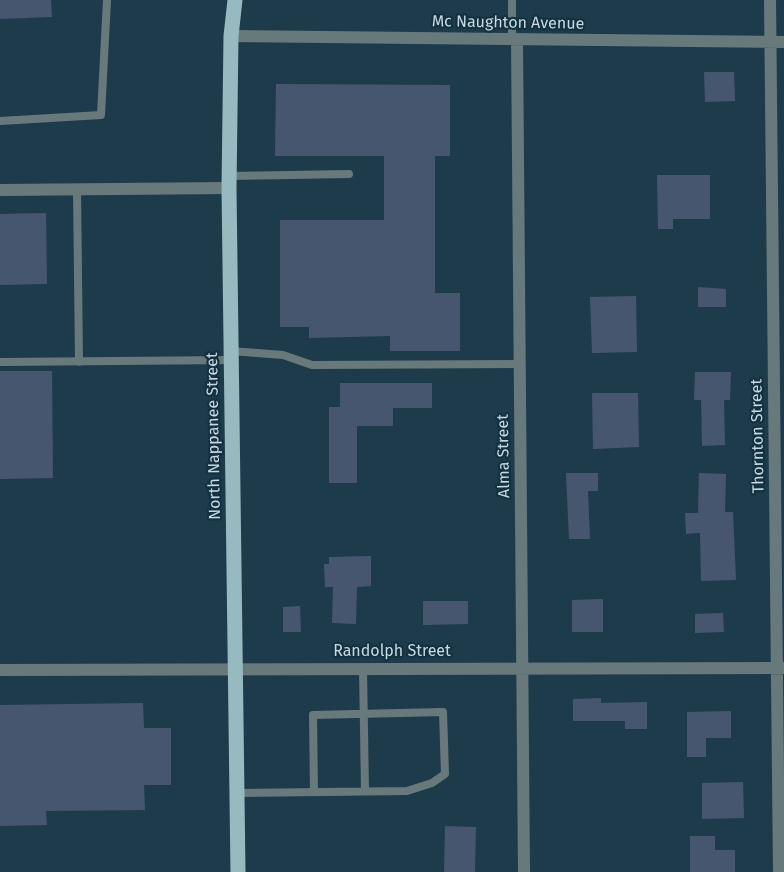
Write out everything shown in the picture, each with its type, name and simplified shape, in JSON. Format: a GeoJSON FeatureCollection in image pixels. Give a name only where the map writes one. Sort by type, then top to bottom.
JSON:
{"type":"FeatureCollection","features":[{"type":"Feature","properties":{"kind":"main road","name":"North Nappanee Street"},"geometry":{"type":"LineString","coordinates":[[235,0],[231,36],[230,182],[238,872]]}},
{"type":"Feature","properties":{"kind":"street","name":"Thornton Street"},"geometry":{"type":"LineString","coordinates":[[770,0],[780,668],[779,872]]}},
{"type":"Feature","properties":{"kind":"street","name":"Mc Naughton Avenue"},"geometry":{"type":"LineString","coordinates":[[231,36],[784,42]]}},
{"type":"Feature","properties":{"kind":"street","name":"Alma Street"},"geometry":{"type":"LineString","coordinates":[[514,40],[520,364],[524,872]]}},
{"type":"Feature","properties":{"kind":"street"},"geometry":{"type":"LineString","coordinates":[[0,190],[230,182]]}},
{"type":"Feature","properties":{"kind":"street","name":"Randolph Street"},"geometry":{"type":"LineString","coordinates":[[0,669],[780,668]]}},
{"type":"Feature","properties":{"kind":"lane"},"geometry":{"type":"LineString","coordinates":[[0,122],[101,115],[106,0]]}},
{"type":"Feature","properties":{"kind":"lane"},"geometry":{"type":"LineString","coordinates":[[512,0],[514,40]]}},
{"type":"Feature","properties":{"kind":"lane"},"geometry":{"type":"LineString","coordinates":[[230,182],[349,174]]}},
{"type":"Feature","properties":{"kind":"lane"},"geometry":{"type":"LineString","coordinates":[[76,189],[79,362]]}},
{"type":"Feature","properties":{"kind":"lane"},"geometry":{"type":"LineString","coordinates":[[0,362],[79,362],[283,355],[312,365],[520,364]]}},
{"type":"Feature","properties":{"kind":"lane"},"geometry":{"type":"LineString","coordinates":[[363,668],[365,791]]}},
{"type":"Feature","properties":{"kind":"lane"},"geometry":{"type":"LineString","coordinates":[[237,793],[407,791],[432,783],[445,774],[443,712],[313,715],[314,792]]}},
{"type":"Feature","properties":{"kind":"building"},"geometry":{"type":"Polygon","coordinates":[[[0,0],[51,0],[52,17],[0,19],[0,0]]]}},
{"type":"Feature","properties":{"kind":"building"},"geometry":{"type":"Polygon","coordinates":[[[704,72],[734,72],[735,101],[705,102],[704,72]]]}},
{"type":"Feature","properties":{"kind":"building"},"geometry":{"type":"Polygon","coordinates":[[[276,84],[450,85],[450,156],[435,156],[435,293],[460,293],[460,351],[390,351],[390,336],[309,338],[309,327],[280,327],[280,220],[384,220],[384,156],[275,156],[276,84]]]}},
{"type":"Feature","properties":{"kind":"building"},"geometry":{"type":"Polygon","coordinates":[[[657,175],[710,175],[710,219],[673,219],[673,229],[658,229],[657,175]]]}},
{"type":"Feature","properties":{"kind":"building"},"geometry":{"type":"Polygon","coordinates":[[[46,213],[47,284],[0,285],[0,214],[46,213]]]}},
{"type":"Feature","properties":{"kind":"building"},"geometry":{"type":"Polygon","coordinates":[[[698,287],[726,289],[726,307],[698,307],[698,287]]]}},
{"type":"Feature","properties":{"kind":"building"},"geometry":{"type":"Polygon","coordinates":[[[636,296],[637,352],[592,353],[590,297],[636,296]]]}},
{"type":"Feature","properties":{"kind":"building"},"geometry":{"type":"Polygon","coordinates":[[[0,371],[52,371],[53,478],[0,479],[0,371]]]}},
{"type":"Feature","properties":{"kind":"building"},"geometry":{"type":"Polygon","coordinates":[[[695,372],[731,372],[730,400],[724,400],[725,445],[702,446],[701,400],[694,400],[695,372]]]}},
{"type":"Feature","properties":{"kind":"building"},"geometry":{"type":"Polygon","coordinates":[[[340,383],[432,383],[432,408],[393,408],[393,426],[357,426],[357,483],[329,483],[329,407],[340,407],[340,383]]]}},
{"type":"Feature","properties":{"kind":"building"},"geometry":{"type":"Polygon","coordinates":[[[592,393],[638,393],[639,447],[593,449],[592,393]]]}},
{"type":"Feature","properties":{"kind":"building"},"geometry":{"type":"Polygon","coordinates":[[[566,473],[598,473],[598,491],[588,491],[590,539],[569,539],[566,473]]]}},
{"type":"Feature","properties":{"kind":"building"},"geometry":{"type":"Polygon","coordinates":[[[699,473],[726,474],[725,512],[733,512],[736,580],[701,581],[700,533],[686,534],[685,513],[698,513],[699,473]]]}},
{"type":"Feature","properties":{"kind":"building"},"geometry":{"type":"Polygon","coordinates":[[[371,556],[371,586],[357,587],[356,624],[332,623],[333,587],[325,587],[324,564],[329,564],[329,557],[371,556]]]}},
{"type":"Feature","properties":{"kind":"building"},"geometry":{"type":"Polygon","coordinates":[[[603,599],[603,632],[572,632],[572,600],[603,599]]]}},
{"type":"Feature","properties":{"kind":"building"},"geometry":{"type":"Polygon","coordinates":[[[423,601],[468,601],[468,624],[423,625],[423,601]]]}},
{"type":"Feature","properties":{"kind":"building"},"geometry":{"type":"Polygon","coordinates":[[[300,606],[301,632],[283,632],[283,607],[300,606]]]}},
{"type":"Feature","properties":{"kind":"building"},"geometry":{"type":"Polygon","coordinates":[[[723,613],[724,632],[695,633],[695,614],[723,613]]]}},
{"type":"Feature","properties":{"kind":"building"},"geometry":{"type":"Polygon","coordinates":[[[601,698],[601,703],[647,702],[647,729],[625,729],[625,721],[573,721],[573,699],[601,698]]]}},
{"type":"Feature","properties":{"kind":"building"},"geometry":{"type":"Polygon","coordinates":[[[143,703],[144,728],[171,728],[171,785],[144,785],[145,810],[46,811],[47,825],[0,826],[0,705],[143,703]]]}},
{"type":"Feature","properties":{"kind":"building"},"geometry":{"type":"Polygon","coordinates":[[[731,711],[731,738],[706,738],[706,757],[687,757],[687,712],[731,711]]]}},
{"type":"Feature","properties":{"kind":"building"},"geometry":{"type":"Polygon","coordinates":[[[743,782],[744,818],[702,819],[702,783],[743,782]]]}},
{"type":"Feature","properties":{"kind":"building"},"geometry":{"type":"Polygon","coordinates":[[[445,826],[476,827],[475,872],[444,872],[445,826]]]}},
{"type":"Feature","properties":{"kind":"building"},"geometry":{"type":"Polygon","coordinates":[[[690,836],[715,836],[715,850],[735,850],[735,872],[690,872],[690,836]]]}}]}
